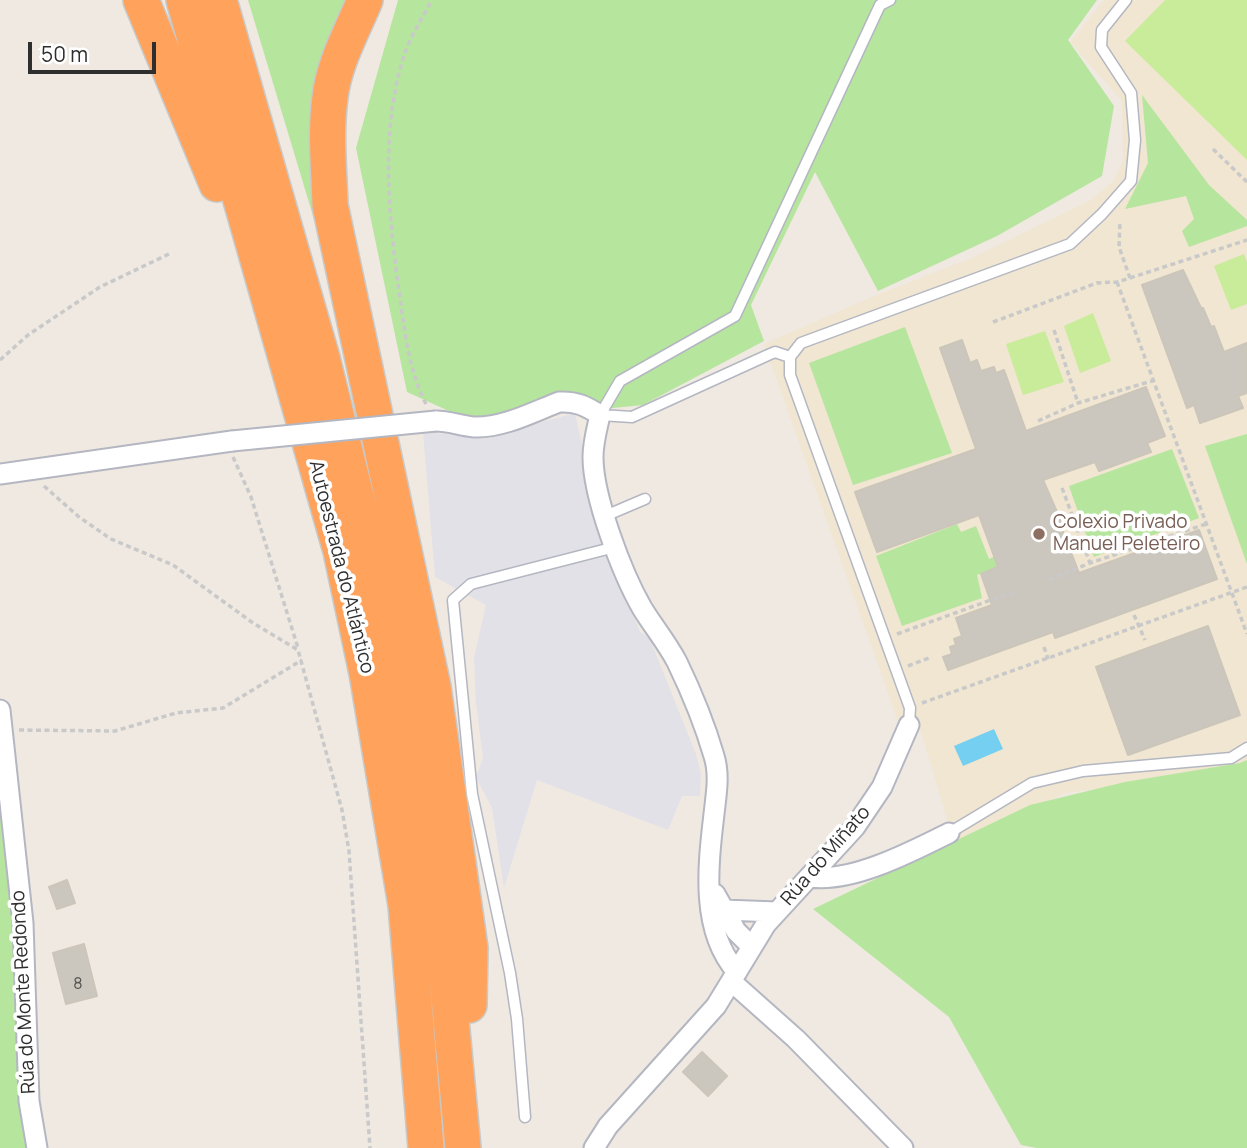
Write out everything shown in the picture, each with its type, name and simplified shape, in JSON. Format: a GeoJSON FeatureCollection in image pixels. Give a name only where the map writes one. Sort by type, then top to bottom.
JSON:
{"type":"FeatureCollection","features":[{"type":"Feature","properties":{"kind":"highway"},"geometry":{"type":"LineString","coordinates":[[141,0],[218,186],[269,341],[317,509],[388,801]]}},
{"type":"Feature","properties":{"kind":"highway","name":"Autoestrada do Atlántico"},"geometry":{"type":"LineString","coordinates":[[184,0],[341,551],[367,673],[405,905],[426,1148]]}},
{"type":"Feature","properties":{"kind":"highway","name":"Autoestrada do Atlántico"},"geometry":{"type":"LineString","coordinates":[[219,0],[322,358],[367,541],[406,724],[446,966],[466,1148]]}},
{"type":"Feature","properties":{"kind":"highway"},"geometry":{"type":"LineString","coordinates":[[365,0],[339,62],[330,95],[330,205],[433,687],[470,948],[466,1148]]}},
{"type":"Feature","properties":{"kind":"street"},"geometry":{"type":"LineString","coordinates":[[0,474],[227,441],[436,421],[449,421],[463,426],[487,426],[559,402],[580,403],[600,415],[594,441],[594,474],[615,546],[641,605],[677,662],[715,758],[717,779],[709,864],[712,916],[719,940],[735,977],[903,1148]]}},
{"type":"Feature","properties":{"kind":"street","name":"Rúa do Monte Redondo"},"geometry":{"type":"LineString","coordinates":[[0,709],[23,923],[29,1101],[37,1148]]}},
{"type":"Feature","properties":{"kind":"street","name":"Rúa do Miñato"},"geometry":{"type":"LineString","coordinates":[[594,1148],[608,1126],[716,1006],[751,947],[777,912],[842,842],[871,805],[891,768],[909,716]]}},
{"type":"Feature","properties":{"kind":"street"},"geometry":{"type":"LineString","coordinates":[[811,877],[838,877],[902,857],[949,833]]}},
{"type":"Feature","properties":{"kind":"street"},"geometry":{"type":"LineString","coordinates":[[710,887],[736,931],[751,947]]}},
{"type":"Feature","properties":{"kind":"street"},"geometry":{"type":"LineString","coordinates":[[723,910],[777,912]]}},
{"type":"Feature","properties":{"kind":"lane"},"geometry":{"type":"LineString","coordinates":[[790,357],[775,352],[632,417],[600,415],[620,381],[735,316],[880,5],[890,0]]}},
{"type":"Feature","properties":{"kind":"lane"},"geometry":{"type":"LineString","coordinates":[[909,716],[790,375],[790,357],[801,343],[1070,244],[1102,214],[1131,181],[1135,140],[1131,93],[1101,47],[1102,30],[1126,0]]}},
{"type":"Feature","properties":{"kind":"lane"},"geometry":{"type":"LineString","coordinates":[[605,516],[645,499]]}},
{"type":"Feature","properties":{"kind":"lane"},"geometry":{"type":"LineString","coordinates":[[525,1117],[512,984],[472,794],[453,600],[471,584],[615,546]]}},
{"type":"Feature","properties":{"kind":"lane"},"geometry":{"type":"LineString","coordinates":[[949,833],[1032,783],[1083,771],[1154,767],[1231,758],[1247,748]]}},
{"type":"Feature","properties":{"kind":"path"},"geometry":{"type":"LineString","coordinates":[[432,0],[411,37],[401,63],[393,104],[388,169],[396,266],[410,363],[424,401],[436,421]]}},
{"type":"Feature","properties":{"kind":"path"},"geometry":{"type":"LineString","coordinates":[[1213,149],[1247,182]]}},
{"type":"Feature","properties":{"kind":"path"},"geometry":{"type":"LineString","coordinates":[[1121,221],[1119,247],[1130,278]]}},
{"type":"Feature","properties":{"kind":"path"},"geometry":{"type":"LineString","coordinates":[[993,322],[1097,283],[1117,282],[1247,240]]}},
{"type":"Feature","properties":{"kind":"path"},"geometry":{"type":"LineString","coordinates":[[0,360],[28,335],[100,287],[171,253]]}},
{"type":"Feature","properties":{"kind":"path"},"geometry":{"type":"LineString","coordinates":[[1117,282],[1247,634]]}},
{"type":"Feature","properties":{"kind":"path"},"geometry":{"type":"LineString","coordinates":[[1054,330],[1078,403]]}},
{"type":"Feature","properties":{"kind":"path"},"geometry":{"type":"LineString","coordinates":[[1038,421],[1078,403],[1155,380]]}},
{"type":"Feature","properties":{"kind":"path"},"geometry":{"type":"LineString","coordinates":[[227,441],[251,497],[302,660],[342,810],[349,852],[370,1148]]}},
{"type":"Feature","properties":{"kind":"path"},"geometry":{"type":"LineString","coordinates":[[33,468],[43,485],[79,517],[111,538],[173,565],[253,623],[298,650]]}},
{"type":"Feature","properties":{"kind":"path"},"geometry":{"type":"LineString","coordinates":[[1062,488],[1090,563]]}},
{"type":"Feature","properties":{"kind":"path"},"geometry":{"type":"LineString","coordinates":[[1049,580],[1090,563],[1206,524]]}},
{"type":"Feature","properties":{"kind":"path"},"geometry":{"type":"LineString","coordinates":[[909,716],[1048,659],[1247,587]]}},
{"type":"Feature","properties":{"kind":"path"},"geometry":{"type":"LineString","coordinates":[[893,623],[898,635],[1013,592]]}},
{"type":"Feature","properties":{"kind":"path"},"geometry":{"type":"LineString","coordinates":[[1134,615],[1145,640]]}},
{"type":"Feature","properties":{"kind":"path"},"geometry":{"type":"LineString","coordinates":[[1044,647],[1048,659]]}},
{"type":"Feature","properties":{"kind":"path"},"geometry":{"type":"LineString","coordinates":[[908,666],[929,658]]}},
{"type":"Feature","properties":{"kind":"path"},"geometry":{"type":"LineString","coordinates":[[4,730],[115,731],[176,713],[223,708],[302,660]]}},
{"type":"Feature","properties":{"kind":"shaded area","name":"Colexio Privado Manuel Peleteiro"},"geometry":{"type":"Polygon","coordinates":[[[1104,0],[1247,0],[1247,764],[1217,774],[1065,793],[955,846],[920,728],[899,724],[764,344],[974,257],[1089,201],[1114,181],[1123,160],[1122,101],[1070,42],[1104,0]]]}},
{"type":"Feature","properties":{"kind":"shaded area"},"geometry":{"type":"Polygon","coordinates":[[[575,413],[601,530],[640,632],[649,637],[696,754],[701,774],[700,796],[682,796],[668,830],[537,780],[504,888],[492,808],[476,777],[483,758],[474,658],[486,605],[435,577],[423,432],[485,438],[575,413]]]}},
{"type":"Feature","properties":{"kind":"green space"},"geometry":{"type":"Polygon","coordinates":[[[248,0],[345,0],[315,90],[323,249],[248,0]]]}},
{"type":"Feature","properties":{"kind":"green space"},"geometry":{"type":"Polygon","coordinates":[[[398,0],[1097,0],[1068,40],[1114,106],[1102,176],[997,236],[878,291],[815,172],[751,305],[764,341],[643,405],[473,422],[407,392],[356,148],[398,0]]]}},
{"type":"Feature","properties":{"kind":"green space"},"geometry":{"type":"Polygon","coordinates":[[[1165,0],[1247,0],[1247,160],[1125,41],[1165,0]]]}},
{"type":"Feature","properties":{"kind":"green space"},"geometry":{"type":"Polygon","coordinates":[[[1142,95],[1209,185],[1247,220],[1247,226],[1189,247],[1182,231],[1194,219],[1186,196],[1125,209],[1148,163],[1142,95]]]}},
{"type":"Feature","properties":{"kind":"green space"},"geometry":{"type":"Polygon","coordinates":[[[1244,254],[1247,262],[1247,304],[1231,310],[1214,266],[1244,254]]]}},
{"type":"Feature","properties":{"kind":"green space"},"geometry":{"type":"Polygon","coordinates":[[[1093,313],[1111,361],[1080,373],[1064,326],[1093,313]]]}},
{"type":"Feature","properties":{"kind":"green space"},"geometry":{"type":"Polygon","coordinates":[[[905,327],[952,453],[853,485],[809,363],[905,327]]]}},
{"type":"Feature","properties":{"kind":"green space"},"geometry":{"type":"Polygon","coordinates":[[[1045,331],[1064,382],[1023,395],[1006,344],[1045,331]]]}},
{"type":"Feature","properties":{"kind":"green space"},"geometry":{"type":"Polygon","coordinates":[[[1247,434],[1247,564],[1205,446],[1247,434]]]}},
{"type":"Feature","properties":{"kind":"green space"},"geometry":{"type":"Polygon","coordinates":[[[1172,449],[1199,518],[1094,557],[1069,486],[1172,449]]]}},
{"type":"Feature","properties":{"kind":"green space"},"geometry":{"type":"Polygon","coordinates":[[[957,524],[961,532],[976,526],[989,559],[1007,551],[1013,560],[977,575],[982,598],[902,626],[876,556],[957,524]]]}},
{"type":"Feature","properties":{"kind":"green space"},"geometry":{"type":"Polygon","coordinates":[[[1247,760],[1247,1148],[1037,1148],[1021,1145],[949,1017],[813,909],[1030,805],[1125,782],[1247,760]]]}},
{"type":"Feature","properties":{"kind":"green space"},"geometry":{"type":"Polygon","coordinates":[[[0,764],[9,850],[22,1116],[28,1148],[0,1148],[0,764]]]}},
{"type":"Feature","properties":{"kind":"water"},"geometry":{"type":"Polygon","coordinates":[[[994,729],[1003,749],[963,766],[954,746],[994,729]]]}},
{"type":"Feature","properties":{"kind":"building"},"geometry":{"type":"Polygon","coordinates":[[[1183,270],[1211,327],[1214,326],[1224,352],[1247,343],[1247,393],[1238,396],[1243,408],[1200,423],[1194,405],[1187,408],[1142,285],[1183,270]]]}},
{"type":"Feature","properties":{"kind":"building"},"geometry":{"type":"Polygon","coordinates":[[[962,340],[970,363],[977,360],[981,371],[994,367],[996,373],[1004,370],[1026,431],[1146,387],[1165,436],[1147,443],[1151,452],[1099,471],[1095,462],[1043,480],[1064,528],[1062,529],[1079,573],[1199,530],[1217,579],[1055,638],[1053,632],[948,670],[943,657],[952,654],[950,647],[956,645],[954,639],[962,636],[956,618],[992,605],[981,574],[998,567],[979,515],[877,552],[855,492],[976,449],[940,348],[962,340]]]}},
{"type":"Feature","properties":{"kind":"building"},"geometry":{"type":"Polygon","coordinates":[[[1208,626],[1240,715],[1128,755],[1096,667],[1208,626]]]}},
{"type":"Feature","properties":{"kind":"building"},"geometry":{"type":"Polygon","coordinates":[[[67,880],[75,903],[57,909],[49,887],[67,880]]]}},
{"type":"Feature","properties":{"kind":"building"},"geometry":{"type":"Polygon","coordinates":[[[84,944],[97,996],[66,1004],[53,953],[84,944]]]}},
{"type":"Feature","properties":{"kind":"building"},"geometry":{"type":"Polygon","coordinates":[[[702,1052],[727,1076],[708,1096],[683,1072],[702,1052]]]}},
{"type":"Feature","properties":{"kind":"place","name":"Colexio Privado Manuel Peleteiro"},"geometry":{"type":"Point","coordinates":[1039,534]}}]}
